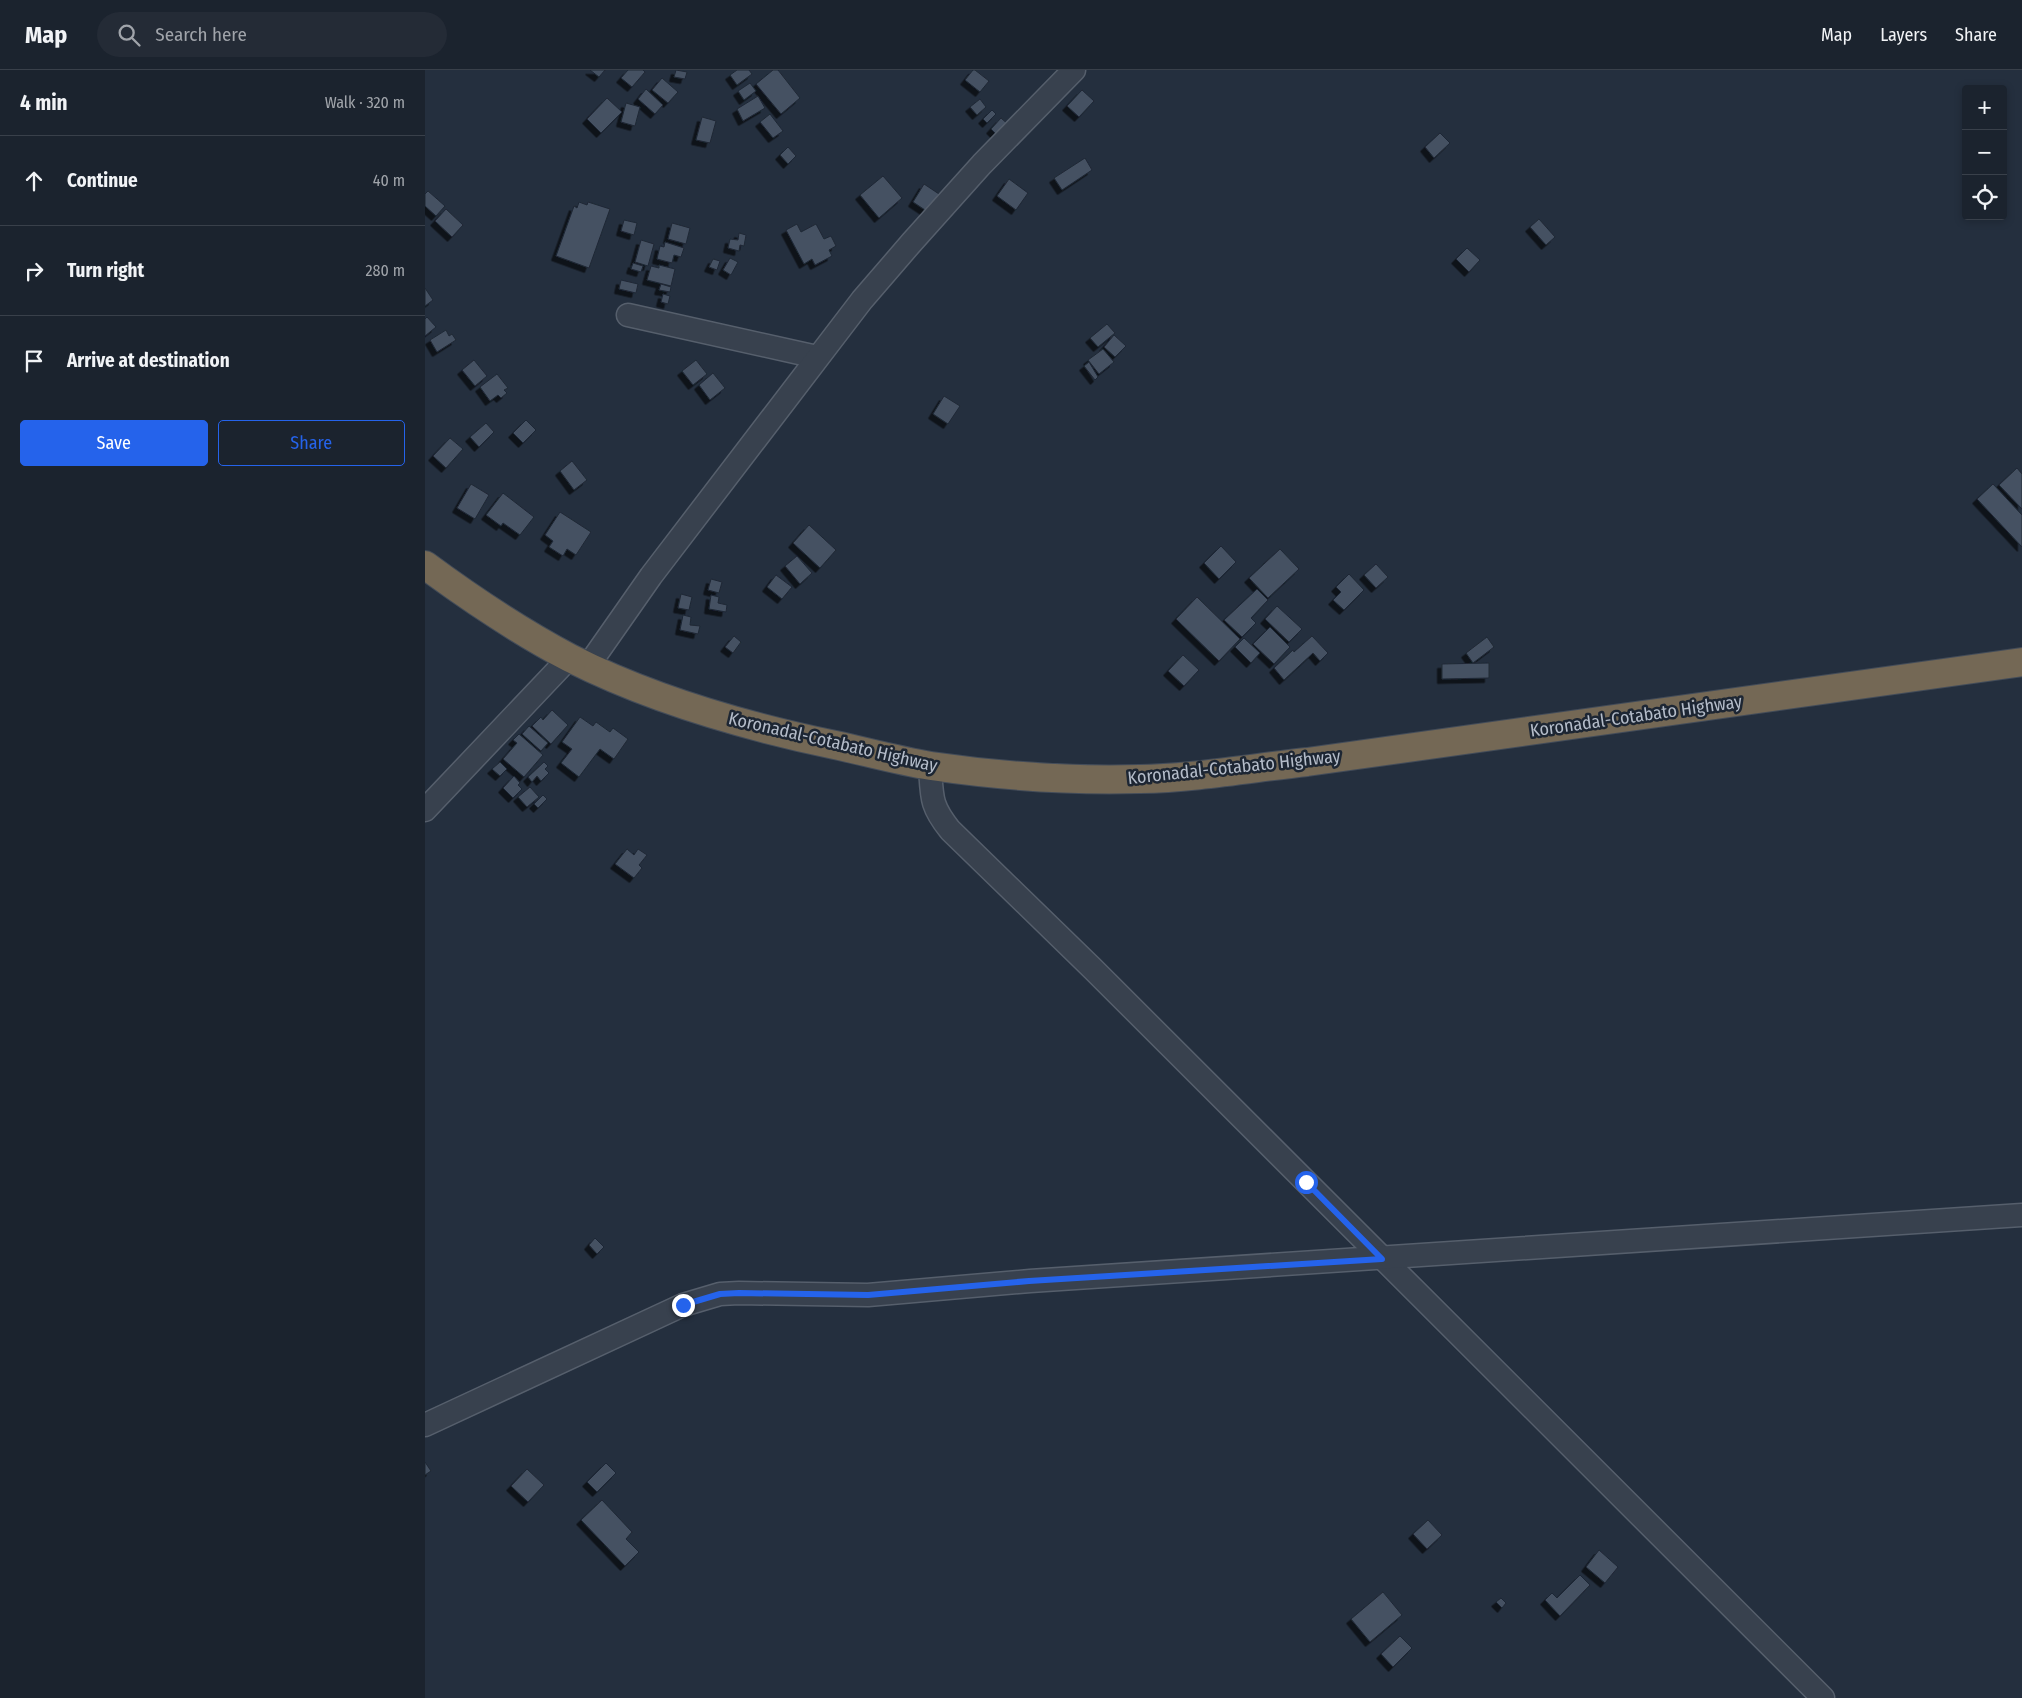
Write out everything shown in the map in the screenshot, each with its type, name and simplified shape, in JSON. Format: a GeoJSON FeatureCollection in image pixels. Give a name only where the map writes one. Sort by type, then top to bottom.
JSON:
{"type":"FeatureCollection","features":[{"type":"Feature","properties":{"kind":"highway","name":"Koronadal-Cotabato Highway"},"geometry":{"type":"LineString","coordinates":[[425,565],[469,598],[579,662],[653,694],[727,719],[789,736],[930,766],[1045,779],[1142,779],[1307,762],[2022,662]]}},
{"type":"Feature","properties":{"kind":"street"},"geometry":{"type":"LineString","coordinates":[[425,810],[579,662],[651,576],[817,357],[912,242],[983,164],[1074,70]]}},
{"type":"Feature","properties":{"kind":"street"},"geometry":{"type":"LineString","coordinates":[[628,315],[817,357]]}},
{"type":"Feature","properties":{"kind":"street"},"geometry":{"type":"LineString","coordinates":[[930,766],[933,803],[937,814],[950,830],[1093,969],[1823,1698]]}},
{"type":"Feature","properties":{"kind":"street"},"geometry":{"type":"LineString","coordinates":[[425,1425],[683,1305],[720,1294],[868,1295],[1029,1281],[2022,1215]]}},
{"type":"Feature","properties":{"kind":"building"},"geometry":{"type":"Polygon","coordinates":[[[590,70],[605,70],[599,77],[590,70]]]}},
{"type":"Feature","properties":{"kind":"building"},"geometry":{"type":"Polygon","coordinates":[[[628,70],[643,70],[645,72],[632,87],[621,78],[628,70]]]}},
{"type":"Feature","properties":{"kind":"building"},"geometry":{"type":"Polygon","coordinates":[[[676,70],[687,72],[685,79],[674,77],[676,70]]]}},
{"type":"Feature","properties":{"kind":"building"},"geometry":{"type":"Polygon","coordinates":[[[737,70],[749,70],[752,74],[737,85],[730,75],[737,70]]]}},
{"type":"Feature","properties":{"kind":"building"},"geometry":{"type":"Polygon","coordinates":[[[773,70],[778,70],[800,98],[781,114],[756,84],[773,70]]]}},
{"type":"Feature","properties":{"kind":"building"},"geometry":{"type":"Polygon","coordinates":[[[973,70],[989,81],[980,92],[965,80],[973,70]]]}},
{"type":"Feature","properties":{"kind":"building"},"geometry":{"type":"Polygon","coordinates":[[[662,78],[678,92],[668,103],[652,90],[662,78]]]}},
{"type":"Feature","properties":{"kind":"building"},"geometry":{"type":"Polygon","coordinates":[[[750,83],[756,91],[744,100],[738,91],[750,83]]]}},
{"type":"Feature","properties":{"kind":"building"},"geometry":{"type":"Polygon","coordinates":[[[646,89],[663,105],[655,114],[638,99],[646,89]]]}},
{"type":"Feature","properties":{"kind":"building"},"geometry":{"type":"Polygon","coordinates":[[[1082,90],[1094,101],[1079,117],[1067,106],[1082,90]]]}},
{"type":"Feature","properties":{"kind":"building"},"geometry":{"type":"Polygon","coordinates":[[[758,96],[765,108],[743,121],[737,109],[758,96]]]}},
{"type":"Feature","properties":{"kind":"building"},"geometry":{"type":"Polygon","coordinates":[[[607,98],[622,112],[601,133],[587,119],[607,98]]]}},
{"type":"Feature","properties":{"kind":"building"},"geometry":{"type":"Polygon","coordinates":[[[980,99],[986,107],[977,115],[970,107],[980,99]]]}},
{"type":"Feature","properties":{"kind":"building"},"geometry":{"type":"Polygon","coordinates":[[[626,103],[640,107],[635,126],[621,122],[626,103]]]}},
{"type":"Feature","properties":{"kind":"building"},"geometry":{"type":"Polygon","coordinates":[[[992,110],[996,114],[987,123],[983,119],[992,110]]]}},
{"type":"Feature","properties":{"kind":"building"},"geometry":{"type":"Polygon","coordinates":[[[770,114],[783,131],[773,138],[760,122],[770,114]]]}},
{"type":"Feature","properties":{"kind":"building"},"geometry":{"type":"Polygon","coordinates":[[[702,117],[716,121],[710,143],[696,140],[702,117]]]}},
{"type":"Feature","properties":{"kind":"building"},"geometry":{"type":"Polygon","coordinates":[[[1001,118],[1010,126],[999,137],[991,129],[1001,118]]]}},
{"type":"Feature","properties":{"kind":"building"},"geometry":{"type":"Polygon","coordinates":[[[1440,133],[1450,143],[1434,158],[1425,147],[1440,133]]]}},
{"type":"Feature","properties":{"kind":"building"},"geometry":{"type":"Polygon","coordinates":[[[788,147],[796,156],[788,164],[780,155],[788,147]]]}},
{"type":"Feature","properties":{"kind":"building"},"geometry":{"type":"Polygon","coordinates":[[[1085,158],[1092,170],[1062,190],[1054,178],[1085,158]]]}},
{"type":"Feature","properties":{"kind":"building"},"geometry":{"type":"Polygon","coordinates":[[[883,176],[902,198],[879,218],[860,195],[883,176]]]}},
{"type":"Feature","properties":{"kind":"building"},"geometry":{"type":"Polygon","coordinates":[[[1009,179],[1028,193],[1016,210],[997,196],[1009,179]]]}},
{"type":"Feature","properties":{"kind":"building"},"geometry":{"type":"Polygon","coordinates":[[[924,184],[939,194],[928,212],[913,202],[924,184]]]}},
{"type":"Feature","properties":{"kind":"building"},"geometry":{"type":"Polygon","coordinates":[[[428,191],[445,206],[436,216],[425,206],[425,194],[428,191]]]}},
{"type":"Feature","properties":{"kind":"building"},"geometry":{"type":"Polygon","coordinates":[[[579,202],[587,205],[588,202],[610,209],[589,268],[556,256],[574,206],[577,208],[579,202]]]}},
{"type":"Feature","properties":{"kind":"building"},"geometry":{"type":"Polygon","coordinates":[[[446,209],[463,225],[452,237],[435,221],[446,209]]]}},
{"type":"Feature","properties":{"kind":"building"},"geometry":{"type":"Polygon","coordinates":[[[1539,219],[1555,237],[1546,245],[1530,227],[1539,219]]]}},
{"type":"Feature","properties":{"kind":"building"},"geometry":{"type":"Polygon","coordinates":[[[624,220],[637,223],[634,235],[621,231],[624,220]]]}},
{"type":"Feature","properties":{"kind":"building"},"geometry":{"type":"Polygon","coordinates":[[[672,223],[690,228],[686,244],[668,239],[672,223]]]}},
{"type":"Feature","properties":{"kind":"building"},"geometry":{"type":"Polygon","coordinates":[[[797,224],[801,232],[816,224],[824,239],[831,236],[836,246],[829,250],[832,256],[815,265],[812,259],[804,264],[786,230],[797,224]]]}},
{"type":"Feature","properties":{"kind":"building"},"geometry":{"type":"Polygon","coordinates":[[[739,233],[746,235],[744,246],[740,245],[739,251],[728,248],[730,239],[738,240],[739,233]]]}},
{"type":"Feature","properties":{"kind":"building"},"geometry":{"type":"Polygon","coordinates":[[[641,240],[654,244],[648,266],[635,262],[641,240]]]}},
{"type":"Feature","properties":{"kind":"building"},"geometry":{"type":"Polygon","coordinates":[[[665,242],[684,248],[681,257],[674,255],[672,263],[657,259],[660,246],[664,247],[665,242]]]}},
{"type":"Feature","properties":{"kind":"building"},"geometry":{"type":"Polygon","coordinates":[[[1467,248],[1480,260],[1469,272],[1456,259],[1467,248]]]}},
{"type":"Feature","properties":{"kind":"building"},"geometry":{"type":"Polygon","coordinates":[[[730,258],[738,262],[731,275],[723,270],[730,258]]]}},
{"type":"Feature","properties":{"kind":"building"},"geometry":{"type":"Polygon","coordinates":[[[713,259],[720,261],[717,270],[709,267],[713,259]]]}},
{"type":"Feature","properties":{"kind":"building"},"geometry":{"type":"Polygon","coordinates":[[[633,263],[643,266],[641,272],[631,269],[633,263]]]}},
{"type":"Feature","properties":{"kind":"building"},"geometry":{"type":"Polygon","coordinates":[[[659,265],[675,269],[671,286],[647,280],[651,266],[659,268],[659,265]]]}},
{"type":"Feature","properties":{"kind":"building"},"geometry":{"type":"Polygon","coordinates":[[[621,280],[638,284],[636,293],[619,289],[621,280]]]}},
{"type":"Feature","properties":{"kind":"building"},"geometry":{"type":"Polygon","coordinates":[[[661,284],[671,287],[670,292],[659,290],[661,284]]]}},
{"type":"Feature","properties":{"kind":"building"},"geometry":{"type":"Polygon","coordinates":[[[425,288],[433,300],[425,306],[425,288]]]}},
{"type":"Feature","properties":{"kind":"building"},"geometry":{"type":"Polygon","coordinates":[[[663,294],[670,296],[668,304],[661,302],[663,294]]]}},
{"type":"Feature","properties":{"kind":"building"},"geometry":{"type":"Polygon","coordinates":[[[427,317],[436,327],[425,336],[425,319],[427,317]]]}},
{"type":"Feature","properties":{"kind":"building"},"geometry":{"type":"Polygon","coordinates":[[[1107,324],[1115,333],[1098,347],[1090,338],[1107,324]]]}},
{"type":"Feature","properties":{"kind":"building"},"geometry":{"type":"Polygon","coordinates":[[[446,330],[449,336],[452,334],[456,340],[437,352],[430,340],[446,330]]]}},
{"type":"Feature","properties":{"kind":"building"},"geometry":{"type":"Polygon","coordinates":[[[1114,335],[1126,346],[1115,357],[1104,347],[1114,335]]]}},
{"type":"Feature","properties":{"kind":"building"},"geometry":{"type":"Polygon","coordinates":[[[1103,349],[1114,362],[1099,374],[1088,360],[1103,349]]]}},
{"type":"Feature","properties":{"kind":"building"},"geometry":{"type":"Polygon","coordinates":[[[474,360],[487,376],[475,386],[462,370],[474,360]]]}},
{"type":"Feature","properties":{"kind":"building"},"geometry":{"type":"Polygon","coordinates":[[[696,360],[707,374],[693,385],[682,371],[696,360]]]}},
{"type":"Feature","properties":{"kind":"building"},"geometry":{"type":"Polygon","coordinates":[[[1089,362],[1098,377],[1095,380],[1084,366],[1089,362]]]}},
{"type":"Feature","properties":{"kind":"building"},"geometry":{"type":"Polygon","coordinates":[[[713,373],[725,388],[710,400],[699,385],[713,373]]]}},
{"type":"Feature","properties":{"kind":"building"},"geometry":{"type":"Polygon","coordinates":[[[497,374],[508,388],[504,390],[507,393],[501,398],[498,395],[490,401],[480,387],[497,374]]]}},
{"type":"Feature","properties":{"kind":"building"},"geometry":{"type":"Polygon","coordinates":[[[944,396],[960,406],[948,424],[933,414],[944,396]]]}},
{"type":"Feature","properties":{"kind":"building"},"geometry":{"type":"Polygon","coordinates":[[[526,420],[536,430],[523,443],[513,433],[526,420]]]}},
{"type":"Feature","properties":{"kind":"building"},"geometry":{"type":"Polygon","coordinates":[[[486,423],[494,432],[479,447],[470,437],[486,423]]]}},
{"type":"Feature","properties":{"kind":"building"},"geometry":{"type":"Polygon","coordinates":[[[450,438],[463,449],[446,468],[433,456],[450,438]]]}},
{"type":"Feature","properties":{"kind":"building"},"geometry":{"type":"Polygon","coordinates":[[[572,461],[587,480],[574,490],[560,471],[572,461]]]}},
{"type":"Feature","properties":{"kind":"building"},"geometry":{"type":"Polygon","coordinates":[[[2017,468],[2022,474],[2022,509],[1999,485],[2017,468]]]}},
{"type":"Feature","properties":{"kind":"building"},"geometry":{"type":"Polygon","coordinates":[[[471,484],[489,495],[475,519],[457,508],[471,484]]]}},
{"type":"Feature","properties":{"kind":"building"},"geometry":{"type":"Polygon","coordinates":[[[1993,484],[2022,515],[2022,547],[1977,499],[1993,484]]]}},
{"type":"Feature","properties":{"kind":"building"},"geometry":{"type":"Polygon","coordinates":[[[503,493],[534,517],[520,535],[503,523],[501,526],[486,515],[503,493]]]}},
{"type":"Feature","properties":{"kind":"building"},"geometry":{"type":"Polygon","coordinates":[[[560,512],[591,532],[576,555],[567,549],[563,556],[549,547],[553,541],[545,535],[560,512]]]}},
{"type":"Feature","properties":{"kind":"building"},"geometry":{"type":"Polygon","coordinates":[[[809,525],[836,550],[820,568],[793,543],[809,525]]]}},
{"type":"Feature","properties":{"kind":"building"},"geometry":{"type":"Polygon","coordinates":[[[1221,546],[1236,562],[1219,579],[1204,563],[1221,546]]]}},
{"type":"Feature","properties":{"kind":"building"},"geometry":{"type":"Polygon","coordinates":[[[1280,549],[1299,569],[1268,598],[1249,578],[1280,549]]]}},
{"type":"Feature","properties":{"kind":"building"},"geometry":{"type":"Polygon","coordinates":[[[797,556],[812,573],[800,584],[785,566],[797,556]]]}},
{"type":"Feature","properties":{"kind":"building"},"geometry":{"type":"Polygon","coordinates":[[[1376,564],[1388,577],[1376,588],[1364,575],[1376,564]]]}},
{"type":"Feature","properties":{"kind":"building"},"geometry":{"type":"Polygon","coordinates":[[[1349,574],[1364,590],[1344,610],[1333,600],[1341,592],[1336,587],[1349,574]]]}},
{"type":"Feature","properties":{"kind":"building"},"geometry":{"type":"Polygon","coordinates":[[[776,575],[792,587],[782,599],[767,587],[776,575]]]}},
{"type":"Feature","properties":{"kind":"building"},"geometry":{"type":"Polygon","coordinates":[[[711,579],[722,582],[719,593],[708,590],[711,579]]]}},
{"type":"Feature","properties":{"kind":"building"},"geometry":{"type":"Polygon","coordinates":[[[1257,589],[1268,600],[1251,618],[1256,623],[1242,637],[1224,620],[1257,589]]]}},
{"type":"Feature","properties":{"kind":"building"},"geometry":{"type":"Polygon","coordinates":[[[681,594],[692,597],[689,610],[678,608],[681,594]]]}},
{"type":"Feature","properties":{"kind":"building"},"geometry":{"type":"Polygon","coordinates":[[[711,595],[719,597],[718,603],[727,605],[726,612],[709,609],[711,595]]]}},
{"type":"Feature","properties":{"kind":"building"},"geometry":{"type":"Polygon","coordinates":[[[1197,597],[1240,639],[1219,661],[1176,619],[1197,597]]]}},
{"type":"Feature","properties":{"kind":"building"},"geometry":{"type":"Polygon","coordinates":[[[1277,606],[1302,629],[1289,642],[1265,619],[1277,606]]]}},
{"type":"Feature","properties":{"kind":"building"},"geometry":{"type":"Polygon","coordinates":[[[683,615],[691,617],[690,625],[700,626],[698,634],[680,630],[683,615]]]}},
{"type":"Feature","properties":{"kind":"building"},"geometry":{"type":"Polygon","coordinates":[[[1270,627],[1290,647],[1274,664],[1253,644],[1270,627]]]}},
{"type":"Feature","properties":{"kind":"building"},"geometry":{"type":"Polygon","coordinates":[[[734,636],[741,642],[733,653],[725,647],[734,636]]]}},
{"type":"Feature","properties":{"kind":"building"},"geometry":{"type":"Polygon","coordinates":[[[1312,636],[1328,653],[1320,661],[1313,653],[1284,680],[1274,668],[1293,650],[1294,652],[1312,636]]]}},
{"type":"Feature","properties":{"kind":"building"},"geometry":{"type":"Polygon","coordinates":[[[1487,637],[1494,647],[1473,663],[1466,653],[1487,637]]]}},
{"type":"Feature","properties":{"kind":"building"},"geometry":{"type":"Polygon","coordinates":[[[1244,638],[1260,653],[1251,663],[1235,647],[1244,638]]]}},
{"type":"Feature","properties":{"kind":"building"},"geometry":{"type":"Polygon","coordinates":[[[1183,655],[1199,670],[1184,686],[1168,671],[1183,655]]]}},
{"type":"Feature","properties":{"kind":"building"},"geometry":{"type":"Polygon","coordinates":[[[1489,663],[1489,678],[1442,679],[1442,664],[1489,663]]]}},
{"type":"Feature","properties":{"kind":"building"},"geometry":{"type":"Polygon","coordinates":[[[552,710],[568,725],[551,744],[532,726],[541,717],[543,720],[552,710]]]}},
{"type":"Feature","properties":{"kind":"building"},"geometry":{"type":"Polygon","coordinates":[[[580,717],[593,726],[596,722],[610,732],[613,728],[628,739],[614,759],[600,749],[579,777],[561,763],[572,749],[562,742],[580,717]]]}},
{"type":"Feature","properties":{"kind":"building"},"geometry":{"type":"Polygon","coordinates":[[[529,726],[548,743],[541,751],[522,734],[529,726]]]}},
{"type":"Feature","properties":{"kind":"building"},"geometry":{"type":"Polygon","coordinates":[[[519,734],[543,755],[524,777],[503,759],[517,743],[513,740],[519,734]]]}},
{"type":"Feature","properties":{"kind":"building"},"geometry":{"type":"Polygon","coordinates":[[[500,762],[507,769],[500,776],[492,769],[500,762]]]}},
{"type":"Feature","properties":{"kind":"building"},"geometry":{"type":"Polygon","coordinates":[[[544,762],[548,766],[545,769],[549,773],[541,781],[537,776],[532,782],[528,777],[544,762]]]}},
{"type":"Feature","properties":{"kind":"building"},"geometry":{"type":"Polygon","coordinates":[[[514,776],[522,789],[513,798],[503,788],[514,776]]]}},
{"type":"Feature","properties":{"kind":"building"},"geometry":{"type":"Polygon","coordinates":[[[530,787],[539,797],[527,807],[518,797],[530,787]]]}},
{"type":"Feature","properties":{"kind":"building"},"geometry":{"type":"Polygon","coordinates":[[[543,795],[547,799],[538,808],[534,804],[543,795]]]}},
{"type":"Feature","properties":{"kind":"building"},"geometry":{"type":"Polygon","coordinates":[[[627,849],[634,855],[638,849],[647,855],[639,865],[642,868],[634,878],[615,864],[627,849]]]}},
{"type":"Feature","properties":{"kind":"building"},"geometry":{"type":"Polygon","coordinates":[[[595,1238],[604,1247],[597,1254],[589,1245],[595,1238]]]}},
{"type":"Feature","properties":{"kind":"building"},"geometry":{"type":"Polygon","coordinates":[[[425,1462],[431,1471],[425,1475],[425,1462]]]}},
{"type":"Feature","properties":{"kind":"building"},"geometry":{"type":"Polygon","coordinates":[[[606,1463],[616,1473],[597,1492],[587,1482],[606,1463]]]}},
{"type":"Feature","properties":{"kind":"building"},"geometry":{"type":"Polygon","coordinates":[[[527,1469],[544,1485],[528,1502],[511,1486],[527,1469]]]}},
{"type":"Feature","properties":{"kind":"building"},"geometry":{"type":"Polygon","coordinates":[[[602,1500],[632,1532],[626,1539],[639,1552],[625,1566],[581,1520],[602,1500]]]}},
{"type":"Feature","properties":{"kind":"building"},"geometry":{"type":"Polygon","coordinates":[[[1428,1520],[1442,1535],[1427,1549],[1413,1534],[1428,1520]]]}},
{"type":"Feature","properties":{"kind":"building"},"geometry":{"type":"Polygon","coordinates":[[[1599,1550],[1618,1567],[1605,1583],[1586,1567],[1599,1550]]]}},
{"type":"Feature","properties":{"kind":"building"},"geometry":{"type":"Polygon","coordinates":[[[1580,1575],[1590,1585],[1560,1616],[1545,1600],[1552,1593],[1557,1598],[1580,1575]]]}},
{"type":"Feature","properties":{"kind":"building"},"geometry":{"type":"Polygon","coordinates":[[[1383,1592],[1402,1615],[1370,1642],[1351,1619],[1383,1592]]]}},
{"type":"Feature","properties":{"kind":"building"},"geometry":{"type":"Polygon","coordinates":[[[1501,1598],[1506,1603],[1502,1608],[1496,1602],[1501,1598]]]}},
{"type":"Feature","properties":{"kind":"building"},"geometry":{"type":"Polygon","coordinates":[[[1400,1636],[1412,1648],[1393,1667],[1381,1654],[1400,1636]]]}},
{"type":"Feature","properties":{"kind":"route"},"geometry":{"type":"LineString","coordinates":[[683,1305],[720,1294],[868,1295],[1029,1281],[1382,1259],[1306,1182]]}}]}
